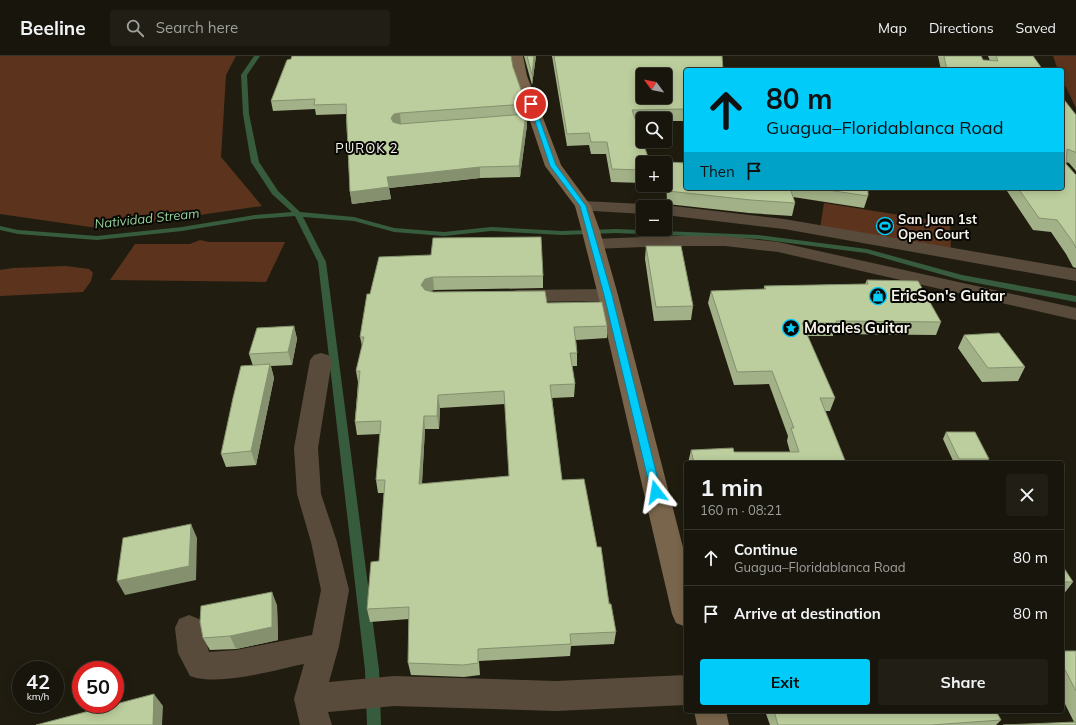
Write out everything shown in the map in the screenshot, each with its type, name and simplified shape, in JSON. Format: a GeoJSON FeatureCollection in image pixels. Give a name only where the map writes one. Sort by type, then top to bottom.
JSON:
{"type":"FeatureCollection","features":[{"type":"Feature","properties":{"kind":"main road"},"geometry":{"type":"LineString","coordinates":[[516,56],[521,76],[553,166],[583,206],[608,295],[684,606]]}},
{"type":"Feature","properties":{"kind":"main road"},"geometry":{"type":"LineString","coordinates":[[710,713],[713,725]]}},
{"type":"Feature","properties":{"kind":"street"},"geometry":{"type":"LineString","coordinates":[[521,120],[536,119]]}},
{"type":"Feature","properties":{"kind":"street"},"geometry":{"type":"LineString","coordinates":[[583,206],[636,209]]}},
{"type":"Feature","properties":{"kind":"street"},"geometry":{"type":"LineString","coordinates":[[672,211],[784,224],[1076,275]]}},
{"type":"Feature","properties":{"kind":"street"},"geometry":{"type":"LineString","coordinates":[[592,238],[668,241],[725,241],[778,247],[1076,314]]}},
{"type":"Feature","properties":{"kind":"street"},"geometry":{"type":"LineString","coordinates":[[497,296],[608,295]]}},
{"type":"Feature","properties":{"kind":"street"},"geometry":{"type":"LineString","coordinates":[[312,712],[335,590],[324,542],[309,494],[306,448],[321,360]]}},
{"type":"Feature","properties":{"kind":"street"},"geometry":{"type":"LineString","coordinates":[[189,628],[193,653],[201,666],[236,664],[324,646]]}},
{"type":"Feature","properties":{"kind":"street"},"geometry":{"type":"LineString","coordinates":[[312,712],[350,694],[394,691],[556,696],[684,690]]}},
{"type":"Feature","properties":{"kind":"shaded area"},"geometry":{"type":"Polygon","coordinates":[[[0,56],[236,56],[226,75],[221,157],[262,206],[104,229],[0,214],[0,56]]]}},
{"type":"Feature","properties":{"kind":"shaded area"},"geometry":{"type":"Polygon","coordinates":[[[1053,56],[1076,56],[1076,108],[1064,83],[1064,68],[1057,68],[1053,56]]]}},
{"type":"Feature","properties":{"kind":"shaded area","name":"San Juan 1st Open Court"},"geometry":{"type":"Polygon","coordinates":[[[824,203],[950,223],[951,251],[820,229],[824,203]]]}},
{"type":"Feature","properties":{"kind":"shaded area"},"geometry":{"type":"Polygon","coordinates":[[[200,240],[209,242],[285,242],[266,282],[110,280],[135,244],[190,244],[200,240]]]}},
{"type":"Feature","properties":{"kind":"shaded area"},"geometry":{"type":"Polygon","coordinates":[[[66,266],[89,269],[93,273],[91,281],[83,292],[0,296],[0,270],[13,268],[66,266]]]}},
{"type":"Feature","properties":{"kind":"building"},"geometry":{"type":"Polygon","coordinates":[[[292,56],[511,56],[513,67],[526,104],[400,113],[394,114],[391,118],[393,122],[400,124],[526,114],[519,166],[480,167],[387,177],[389,187],[350,192],[346,104],[314,105],[315,99],[271,101],[287,60],[291,59],[292,56]]]}},
{"type":"Feature","properties":{"kind":"building"},"geometry":{"type":"Polygon","coordinates":[[[527,56],[534,56],[532,75],[527,56]]]}},
{"type":"Feature","properties":{"kind":"building"},"geometry":{"type":"Polygon","coordinates":[[[554,56],[722,56],[723,68],[684,68],[684,109],[632,110],[636,122],[636,148],[645,148],[648,156],[636,156],[636,170],[612,169],[607,142],[591,142],[589,133],[567,134],[554,56]]]}},
{"type":"Feature","properties":{"kind":"building"},"geometry":{"type":"Polygon","coordinates":[[[944,56],[981,56],[983,60],[998,61],[996,56],[1033,56],[1042,68],[947,68],[944,56]]]}},
{"type":"Feature","properties":{"kind":"building"},"geometry":{"type":"Polygon","coordinates":[[[1064,100],[1076,115],[1076,153],[1067,149],[1066,164],[1076,175],[1076,248],[1057,220],[1039,218],[1019,190],[1064,190],[1064,100]]]}},
{"type":"Feature","properties":{"kind":"building"},"geometry":{"type":"Polygon","coordinates":[[[672,162],[684,163],[684,190],[791,190],[795,203],[672,191],[672,162]]]}},
{"type":"Feature","properties":{"kind":"building"},"geometry":{"type":"Polygon","coordinates":[[[828,190],[868,190],[868,196],[828,190]]]}},
{"type":"Feature","properties":{"kind":"building"},"geometry":{"type":"Polygon","coordinates":[[[541,237],[543,276],[433,277],[425,279],[421,285],[425,290],[433,292],[545,291],[547,303],[602,302],[607,326],[574,327],[577,353],[570,353],[575,384],[550,385],[562,480],[584,479],[597,547],[601,547],[609,604],[611,604],[616,632],[570,634],[571,644],[478,649],[478,663],[463,665],[408,663],[409,607],[367,609],[371,562],[379,561],[385,480],[376,480],[381,421],[355,422],[360,371],[356,371],[364,337],[360,337],[367,294],[370,294],[379,257],[431,255],[433,238],[541,237]],[[504,391],[438,395],[437,416],[424,416],[419,484],[509,476],[504,391]]]}},
{"type":"Feature","properties":{"kind":"building"},"geometry":{"type":"Polygon","coordinates":[[[646,246],[681,246],[693,306],[656,307],[646,246]]]}},
{"type":"Feature","properties":{"kind":"building"},"geometry":{"type":"Polygon","coordinates":[[[867,280],[918,281],[941,322],[836,321],[837,323],[802,323],[835,398],[820,398],[845,461],[694,461],[691,450],[733,448],[734,452],[799,452],[791,428],[794,428],[772,371],[737,372],[711,291],[766,289],[764,286],[868,284],[867,280]]]}},
{"type":"Feature","properties":{"kind":"building"},"geometry":{"type":"Polygon","coordinates":[[[294,326],[288,352],[249,354],[257,328],[294,326]]]}},
{"type":"Feature","properties":{"kind":"building"},"geometry":{"type":"Polygon","coordinates":[[[999,333],[1025,367],[988,368],[964,335],[999,333]]]}},
{"type":"Feature","properties":{"kind":"building"},"geometry":{"type":"Polygon","coordinates":[[[270,364],[251,451],[221,454],[241,366],[270,364]]]}},
{"type":"Feature","properties":{"kind":"building"},"geometry":{"type":"Polygon","coordinates":[[[946,432],[975,432],[989,459],[959,459],[946,432]]]}},
{"type":"Feature","properties":{"kind":"building"},"geometry":{"type":"Polygon","coordinates":[[[191,524],[189,566],[117,581],[123,538],[191,524]]]}},
{"type":"Feature","properties":{"kind":"building"},"geometry":{"type":"Polygon","coordinates":[[[1064,568],[1073,582],[1064,582],[1064,568]]]}},
{"type":"Feature","properties":{"kind":"building"},"geometry":{"type":"Polygon","coordinates":[[[272,592],[272,627],[230,636],[203,638],[200,622],[201,606],[272,592]]]}},
{"type":"Feature","properties":{"kind":"building"},"geometry":{"type":"Polygon","coordinates":[[[1064,651],[1076,651],[1076,691],[1064,668],[1064,651]]]}},
{"type":"Feature","properties":{"kind":"building"},"geometry":{"type":"Polygon","coordinates":[[[154,694],[153,725],[36,725],[82,713],[124,713],[124,702],[154,694]]]}},
{"type":"Feature","properties":{"kind":"building"},"geometry":{"type":"Polygon","coordinates":[[[775,713],[997,713],[1001,720],[931,725],[778,725],[775,713]]]}},
{"type":"Feature","properties":{"kind":"building"},"geometry":{"type":"Polygon","coordinates":[[[1076,722],[1076,725],[1003,725],[1076,722]]]}},
{"type":"Feature","properties":{"kind":"waterway"},"geometry":{"type":"LineString","coordinates":[[257,56],[244,75],[246,114],[255,162],[275,192],[298,214]]}},
{"type":"Feature","properties":{"kind":"waterway","name":"Natividad Stream"},"geometry":{"type":"LineString","coordinates":[[0,228],[18,232],[97,238],[182,229],[255,217],[298,214]]}},
{"type":"Feature","properties":{"kind":"waterway"},"geometry":{"type":"LineString","coordinates":[[298,214],[354,219],[394,230],[444,234],[491,229],[562,233],[616,231],[758,237],[867,251],[961,277],[1076,299]]}},
{"type":"Feature","properties":{"kind":"waterway"},"geometry":{"type":"LineString","coordinates":[[298,214],[322,262],[372,670],[374,725]]}},
{"type":"Feature","properties":{"kind":"place","name":"San Juan 1st Open Court"},"geometry":{"type":"Point","coordinates":[885,226]}},
{"type":"Feature","properties":{"kind":"place","name":"EricSon's Guitar"},"geometry":{"type":"Point","coordinates":[878,296]}},
{"type":"Feature","properties":{"kind":"place","name":"Morales Guitar"},"geometry":{"type":"Point","coordinates":[791,328]}},
{"type":"Feature","properties":{"kind":"district","name":"PUROK 2"},"geometry":{"type":"Point","coordinates":[367,148]}},
{"type":"Feature","properties":{"kind":"route"},"geometry":{"type":"LineString","coordinates":[[531,104],[553,166],[583,206],[608,295],[656,492]]}}]}
